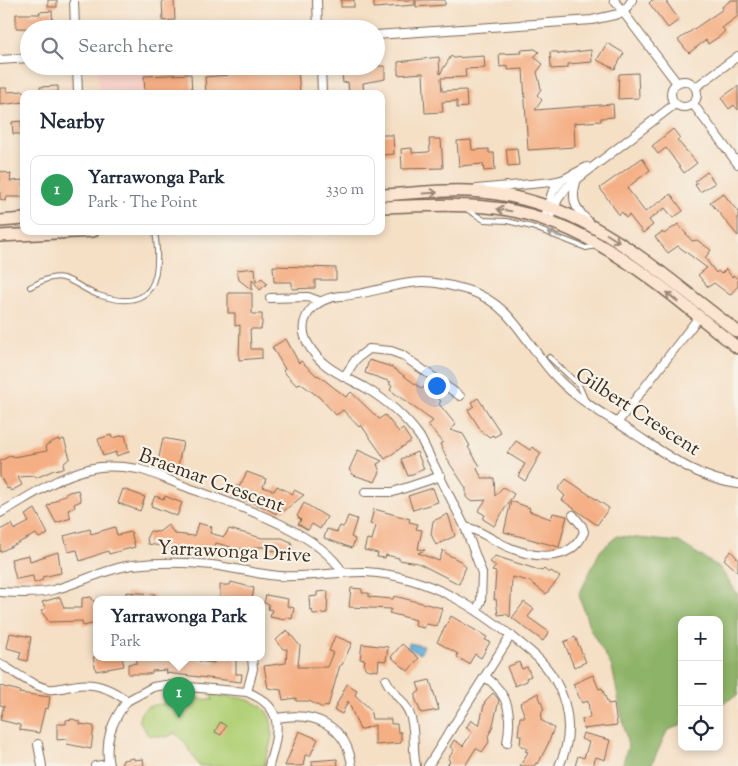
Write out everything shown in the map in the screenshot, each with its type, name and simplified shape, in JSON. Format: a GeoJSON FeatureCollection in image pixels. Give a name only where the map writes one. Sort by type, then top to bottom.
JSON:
{"type":"FeatureCollection","features":[{"type":"Feature","properties":{"kind":"main road"},"geometry":{"type":"LineString","coordinates":[[385,195],[468,191],[514,197],[551,207],[591,224],[632,250],[738,332]]}},
{"type":"Feature","properties":{"kind":"main road"},"geometry":{"type":"LineString","coordinates":[[385,208],[462,205],[502,209],[547,221],[600,244],[738,348]]}},
{"type":"Feature","properties":{"kind":"main road"},"geometry":{"type":"LineString","coordinates":[[0,221],[20,220]]}},
{"type":"Feature","properties":{"kind":"main road"},"geometry":{"type":"LineString","coordinates":[[0,236],[20,235]]}},
{"type":"Feature","properties":{"kind":"street"},"geometry":{"type":"LineString","coordinates":[[74,0],[75,20]]}},
{"type":"Feature","properties":{"kind":"street"},"geometry":{"type":"LineString","coordinates":[[316,0],[317,20]]}},
{"type":"Feature","properties":{"kind":"street"},"geometry":{"type":"LineString","coordinates":[[614,0],[677,83]]}},
{"type":"Feature","properties":{"kind":"street"},"geometry":{"type":"LineString","coordinates":[[385,33],[592,20],[623,13],[632,0]]}},
{"type":"Feature","properties":{"kind":"street"},"geometry":{"type":"LineString","coordinates":[[696,88],[738,56]]}},
{"type":"Feature","properties":{"kind":"street"},"geometry":{"type":"LineString","coordinates":[[0,60],[20,59]]}},
{"type":"Feature","properties":{"kind":"street"},"geometry":{"type":"LineString","coordinates":[[77,75],[78,90]]}},
{"type":"Feature","properties":{"kind":"street"},"geometry":{"type":"LineString","coordinates":[[321,75],[322,90]]}},
{"type":"Feature","properties":{"kind":"street"},"geometry":{"type":"LineString","coordinates":[[685,81],[696,88],[698,96],[693,104],[682,107],[675,104],[671,93],[677,83],[685,81]]}},
{"type":"Feature","properties":{"kind":"street"},"geometry":{"type":"LineString","coordinates":[[551,207],[562,192],[596,163],[675,104]]}},
{"type":"Feature","properties":{"kind":"street"},"geometry":{"type":"LineString","coordinates":[[693,104],[738,164]]}},
{"type":"Feature","properties":{"kind":"street"},"geometry":{"type":"LineString","coordinates":[[468,191],[562,180],[596,163]]}},
{"type":"Feature","properties":{"kind":"street"},"geometry":{"type":"LineString","coordinates":[[577,179],[572,195],[574,205],[591,224]]}},
{"type":"Feature","properties":{"kind":"street"},"geometry":{"type":"LineString","coordinates":[[547,221],[556,187],[562,180]]}},
{"type":"Feature","properties":{"kind":"street","name":"Gilbert Crescent"},"geometry":{"type":"LineString","coordinates":[[270,298],[308,297],[319,300],[332,296],[362,294],[407,283],[423,282],[452,286],[481,295],[503,309],[547,368],[567,389],[617,423],[695,471],[719,481],[738,484]]}},
{"type":"Feature","properties":{"kind":"street"},"geometry":{"type":"LineString","coordinates":[[319,300],[308,312],[304,326],[307,342],[324,366],[389,404],[411,424],[441,476],[465,527],[482,573],[482,601],[477,609]]}},
{"type":"Feature","properties":{"kind":"street"},"geometry":{"type":"LineString","coordinates":[[617,423],[699,317]]}},
{"type":"Feature","properties":{"kind":"street"},"geometry":{"type":"LineString","coordinates":[[344,377],[356,359],[369,349],[391,350],[402,355],[460,396]]}},
{"type":"Feature","properties":{"kind":"street","name":"Braemar Crescent"},"geometry":{"type":"LineString","coordinates":[[0,513],[68,476],[84,470],[113,467],[140,470],[243,508],[287,528],[337,562],[343,573]]}},
{"type":"Feature","properties":{"kind":"street"},"geometry":{"type":"LineString","coordinates":[[364,492],[393,492],[441,476]]}},
{"type":"Feature","properties":{"kind":"street"},"geometry":{"type":"LineString","coordinates":[[465,527],[480,530],[510,547],[545,556],[556,556],[571,550],[582,536],[582,526],[573,515]]}},
{"type":"Feature","properties":{"kind":"street","name":"Yarrawonga Drive"},"geometry":{"type":"LineString","coordinates":[[0,592],[22,593],[53,590],[132,565],[210,565],[295,577],[367,572],[425,584],[453,595],[477,609],[543,661],[558,683],[567,710],[567,736],[559,766]]}},
{"type":"Feature","properties":{"kind":"street"},"geometry":{"type":"LineString","coordinates":[[428,766],[511,635]]}},
{"type":"Feature","properties":{"kind":"street"},"geometry":{"type":"LineString","coordinates":[[247,692],[253,669],[252,661]]}},
{"type":"Feature","properties":{"kind":"street"},"geometry":{"type":"LineString","coordinates":[[0,664],[43,688],[59,689],[74,685],[100,686],[116,692],[127,701]]}},
{"type":"Feature","properties":{"kind":"street"},"geometry":{"type":"LineString","coordinates":[[486,677],[498,686],[506,700],[510,717],[507,743]]}},
{"type":"Feature","properties":{"kind":"street"},"geometry":{"type":"LineString","coordinates":[[386,680],[392,693],[407,708],[411,717],[416,766]]}},
{"type":"Feature","properties":{"kind":"street"},"geometry":{"type":"LineString","coordinates":[[95,766],[109,765],[108,735],[115,718],[127,701],[153,687],[165,685],[247,692],[259,697],[272,708],[277,718],[277,734],[269,766]]}},
{"type":"Feature","properties":{"kind":"street"},"geometry":{"type":"LineString","coordinates":[[277,718],[296,714],[318,719],[330,726],[345,743],[350,754],[352,766]]}},
{"type":"Feature","properties":{"kind":"street"},"geometry":{"type":"LineString","coordinates":[[38,744],[42,766]]}},
{"type":"Feature","properties":{"kind":"lane"},"geometry":{"type":"LineString","coordinates":[[462,205],[484,220],[507,221],[586,248],[600,244]]}},
{"type":"Feature","properties":{"kind":"lane"},"geometry":{"type":"LineString","coordinates":[[30,287],[56,277],[64,278],[99,296],[126,300],[147,295],[151,290],[157,268],[155,235]]}},
{"type":"Feature","properties":{"kind":"lane"},"geometry":{"type":"LineString","coordinates":[[549,357],[579,385],[586,402]]}},
{"type":"Feature","properties":{"kind":"shaded area"},"geometry":{"type":"Polygon","coordinates":[[[98,75],[173,75],[174,90],[99,90],[98,75]]]}},
{"type":"Feature","properties":{"kind":"green space"},"geometry":{"type":"Polygon","coordinates":[[[617,536],[679,542],[720,568],[738,595],[738,695],[723,703],[723,616],[678,616],[678,726],[667,731],[651,766],[622,766],[628,746],[612,667],[590,629],[579,595],[600,551],[617,536]]]}},
{"type":"Feature","properties":{"kind":"green space"},"geometry":{"type":"Polygon","coordinates":[[[211,695],[241,698],[259,705],[266,711],[271,720],[272,731],[264,766],[199,766],[185,743],[175,733],[167,737],[148,735],[139,720],[144,709],[164,704],[168,696],[213,700],[211,695]]]}},
{"type":"Feature","properties":{"kind":"water"},"geometry":{"type":"Polygon","coordinates":[[[409,643],[424,646],[420,654],[408,648],[409,643]]]}},
{"type":"Feature","properties":{"kind":"building"},"geometry":{"type":"Polygon","coordinates":[[[48,0],[57,0],[57,7],[48,7],[48,0]]]}},
{"type":"Feature","properties":{"kind":"building"},"geometry":{"type":"Polygon","coordinates":[[[162,0],[174,0],[175,20],[163,20],[162,0]]]}},
{"type":"Feature","properties":{"kind":"building"},"geometry":{"type":"Polygon","coordinates":[[[341,0],[354,0],[354,7],[341,7],[341,0]]]}},
{"type":"Feature","properties":{"kind":"building"},"geometry":{"type":"Polygon","coordinates":[[[374,0],[415,0],[415,5],[374,8],[374,0]]]}},
{"type":"Feature","properties":{"kind":"building"},"geometry":{"type":"Polygon","coordinates":[[[416,0],[445,0],[445,5],[416,7],[416,0]]]}},
{"type":"Feature","properties":{"kind":"building"},"geometry":{"type":"Polygon","coordinates":[[[652,0],[665,0],[679,20],[668,28],[649,3],[652,0]]]}},
{"type":"Feature","properties":{"kind":"building"},"geometry":{"type":"Polygon","coordinates":[[[731,0],[738,0],[738,16],[722,28],[725,31],[720,36],[708,44],[706,40],[689,53],[678,40],[723,9],[722,7],[731,0]]]}},
{"type":"Feature","properties":{"kind":"building"},"geometry":{"type":"Polygon","coordinates":[[[52,11],[52,20],[20,20],[20,28],[16,28],[16,14],[40,14],[39,12],[52,11]]]}},
{"type":"Feature","properties":{"kind":"building"},"geometry":{"type":"Polygon","coordinates":[[[607,43],[624,53],[615,69],[597,60],[607,43]]]}},
{"type":"Feature","properties":{"kind":"building"},"geometry":{"type":"Polygon","coordinates":[[[535,49],[539,52],[534,57],[543,64],[537,72],[541,89],[537,95],[542,100],[535,110],[613,104],[614,117],[601,118],[601,121],[574,123],[575,147],[528,150],[523,69],[508,70],[508,66],[500,67],[499,54],[522,53],[521,50],[535,49]]]}},
{"type":"Feature","properties":{"kind":"building"},"geometry":{"type":"Polygon","coordinates":[[[591,50],[592,62],[568,64],[568,68],[551,69],[550,52],[558,52],[558,54],[591,50]]]}},
{"type":"Feature","properties":{"kind":"building"},"geometry":{"type":"Polygon","coordinates":[[[451,56],[454,58],[484,56],[485,68],[465,69],[466,77],[441,78],[442,91],[466,90],[467,107],[457,108],[457,101],[442,102],[443,112],[425,113],[423,73],[398,75],[398,62],[439,57],[440,74],[451,56]]]}},
{"type":"Feature","properties":{"kind":"building"},"geometry":{"type":"Polygon","coordinates":[[[638,73],[639,98],[618,99],[619,74],[638,73]]]}},
{"type":"Feature","properties":{"kind":"building"},"geometry":{"type":"Polygon","coordinates":[[[191,75],[192,90],[145,90],[144,76],[191,75]]]}},
{"type":"Feature","properties":{"kind":"building"},"geometry":{"type":"Polygon","coordinates":[[[228,75],[298,75],[300,90],[206,90],[205,77],[228,75]]]}},
{"type":"Feature","properties":{"kind":"building"},"geometry":{"type":"Polygon","coordinates":[[[342,75],[385,75],[385,79],[363,83],[364,90],[349,90],[348,82],[343,83],[342,75]]]}},
{"type":"Feature","properties":{"kind":"building"},"geometry":{"type":"Polygon","coordinates":[[[58,86],[58,90],[40,90],[40,87],[58,86]]]}},
{"type":"Feature","properties":{"kind":"building"},"geometry":{"type":"Polygon","coordinates":[[[738,86],[738,110],[734,105],[729,109],[721,98],[738,86]]]}},
{"type":"Feature","properties":{"kind":"building"},"geometry":{"type":"Polygon","coordinates":[[[0,88],[7,88],[7,92],[20,91],[20,102],[0,105],[0,88]]]}},
{"type":"Feature","properties":{"kind":"building"},"geometry":{"type":"Polygon","coordinates":[[[20,121],[20,134],[13,134],[12,122],[20,121]]]}},
{"type":"Feature","properties":{"kind":"building"},"geometry":{"type":"Polygon","coordinates":[[[673,129],[680,138],[677,140],[697,163],[684,173],[666,148],[658,154],[652,146],[673,129]]]}},
{"type":"Feature","properties":{"kind":"building"},"geometry":{"type":"Polygon","coordinates":[[[385,135],[393,135],[394,154],[385,155],[385,135]]]}},
{"type":"Feature","properties":{"kind":"building"},"geometry":{"type":"Polygon","coordinates":[[[429,139],[441,139],[443,168],[402,169],[401,149],[412,148],[412,153],[428,152],[430,151],[429,139]]]}},
{"type":"Feature","properties":{"kind":"building"},"geometry":{"type":"Polygon","coordinates":[[[471,140],[472,150],[489,149],[489,153],[494,153],[495,170],[484,171],[483,164],[459,166],[457,141],[471,140]]]}},
{"type":"Feature","properties":{"kind":"building"},"geometry":{"type":"Polygon","coordinates":[[[517,148],[519,165],[508,166],[506,149],[517,148]]]}},
{"type":"Feature","properties":{"kind":"building"},"geometry":{"type":"Polygon","coordinates":[[[642,158],[650,170],[627,188],[645,212],[671,194],[683,211],[673,218],[665,208],[649,220],[653,225],[643,233],[629,215],[626,218],[622,212],[619,215],[600,188],[642,158]]]}},
{"type":"Feature","properties":{"kind":"building"},"geometry":{"type":"Polygon","coordinates":[[[0,171],[11,174],[10,181],[20,180],[20,197],[7,197],[6,201],[0,199],[0,171]]]}},
{"type":"Feature","properties":{"kind":"building"},"geometry":{"type":"Polygon","coordinates":[[[707,172],[715,183],[700,192],[695,185],[697,184],[695,181],[707,172]]]}},
{"type":"Feature","properties":{"kind":"building"},"geometry":{"type":"Polygon","coordinates":[[[723,193],[738,212],[738,236],[710,202],[723,193]]]}},
{"type":"Feature","properties":{"kind":"building"},"geometry":{"type":"Polygon","coordinates":[[[678,224],[692,241],[697,240],[711,250],[705,258],[716,273],[718,271],[721,274],[726,269],[732,277],[733,275],[738,279],[738,286],[730,295],[714,283],[708,287],[698,275],[707,268],[678,246],[668,253],[655,237],[662,232],[664,234],[678,224]]]}},
{"type":"Feature","properties":{"kind":"building"},"geometry":{"type":"Polygon","coordinates":[[[273,266],[336,268],[336,280],[315,280],[315,288],[292,289],[292,282],[274,282],[273,266]]]}},
{"type":"Feature","properties":{"kind":"building"},"geometry":{"type":"Polygon","coordinates":[[[255,268],[256,282],[262,278],[267,284],[260,290],[252,279],[252,290],[239,280],[237,270],[255,268]]]}},
{"type":"Feature","properties":{"kind":"building"},"geometry":{"type":"Polygon","coordinates":[[[228,293],[252,293],[252,314],[262,314],[262,324],[261,329],[250,329],[251,349],[262,349],[262,358],[239,360],[240,325],[235,326],[235,313],[228,313],[228,293]]]}},
{"type":"Feature","properties":{"kind":"building"},"geometry":{"type":"Polygon","coordinates":[[[286,339],[299,363],[301,361],[317,376],[346,397],[351,392],[379,419],[385,415],[399,432],[403,429],[411,441],[385,459],[361,425],[359,427],[343,410],[336,415],[319,397],[300,383],[297,386],[283,371],[285,369],[272,347],[286,339]]]}},
{"type":"Feature","properties":{"kind":"building"},"geometry":{"type":"Polygon","coordinates":[[[369,360],[392,367],[422,389],[425,386],[433,392],[431,393],[441,401],[439,404],[456,425],[450,430],[463,434],[470,446],[468,447],[480,466],[477,469],[482,478],[494,478],[495,496],[503,487],[514,494],[494,526],[483,519],[485,515],[478,511],[486,500],[470,501],[466,497],[466,488],[450,464],[440,444],[443,442],[428,425],[433,421],[390,390],[392,386],[389,384],[391,382],[365,373],[369,360]]]}},
{"type":"Feature","properties":{"kind":"building"},"geometry":{"type":"Polygon","coordinates":[[[478,398],[501,433],[494,437],[493,435],[489,437],[486,434],[484,435],[468,410],[474,406],[472,402],[478,398]]]}},
{"type":"Feature","properties":{"kind":"building"},"geometry":{"type":"Polygon","coordinates":[[[111,435],[112,438],[125,435],[129,452],[116,456],[116,452],[103,456],[98,439],[111,435]]]}},
{"type":"Feature","properties":{"kind":"building"},"geometry":{"type":"Polygon","coordinates":[[[163,438],[183,442],[177,470],[164,468],[165,463],[158,462],[163,438]]]}},
{"type":"Feature","properties":{"kind":"building"},"geometry":{"type":"Polygon","coordinates":[[[58,439],[59,441],[64,439],[70,458],[63,464],[64,468],[36,478],[35,476],[18,477],[22,485],[11,491],[9,488],[7,489],[0,476],[0,461],[12,455],[13,457],[47,451],[46,445],[58,439]]]}},
{"type":"Feature","properties":{"kind":"building"},"geometry":{"type":"Polygon","coordinates":[[[516,441],[530,450],[532,447],[541,453],[525,481],[518,476],[525,464],[507,453],[516,441]]]}},
{"type":"Feature","properties":{"kind":"building"},"geometry":{"type":"Polygon","coordinates":[[[358,450],[382,461],[377,464],[380,472],[375,482],[351,474],[352,472],[349,470],[358,450]]]}},
{"type":"Feature","properties":{"kind":"building"},"geometry":{"type":"Polygon","coordinates":[[[417,452],[424,469],[408,476],[401,459],[417,452]]]}},
{"type":"Feature","properties":{"kind":"building"},"geometry":{"type":"Polygon","coordinates":[[[247,472],[266,479],[263,487],[274,491],[277,486],[293,494],[294,490],[304,495],[284,511],[278,510],[276,514],[266,508],[232,495],[236,486],[239,487],[247,472]]]}},
{"type":"Feature","properties":{"kind":"building"},"geometry":{"type":"Polygon","coordinates":[[[566,479],[609,508],[597,525],[562,500],[565,496],[558,489],[566,479]]]}},
{"type":"Feature","properties":{"kind":"building"},"geometry":{"type":"Polygon","coordinates":[[[433,488],[438,502],[413,510],[408,496],[433,488]]]}},
{"type":"Feature","properties":{"kind":"building"},"geometry":{"type":"Polygon","coordinates":[[[123,489],[145,497],[140,511],[118,503],[123,489]]]}},
{"type":"Feature","properties":{"kind":"building"},"geometry":{"type":"Polygon","coordinates":[[[78,490],[81,501],[74,504],[75,507],[68,510],[71,518],[56,523],[47,506],[69,492],[78,490]]]}},
{"type":"Feature","properties":{"kind":"building"},"geometry":{"type":"Polygon","coordinates":[[[155,496],[164,499],[165,496],[182,503],[177,516],[151,506],[155,496]]]}},
{"type":"Feature","properties":{"kind":"building"},"geometry":{"type":"Polygon","coordinates":[[[511,501],[530,508],[529,511],[551,519],[553,513],[567,516],[559,547],[504,532],[511,501]]]}},
{"type":"Feature","properties":{"kind":"building"},"geometry":{"type":"Polygon","coordinates":[[[304,503],[327,517],[320,529],[312,524],[308,530],[298,524],[301,520],[297,516],[304,503]]]}},
{"type":"Feature","properties":{"kind":"building"},"geometry":{"type":"Polygon","coordinates":[[[35,509],[48,534],[39,538],[36,534],[0,552],[0,530],[11,524],[14,530],[29,522],[25,515],[35,509]]]}},
{"type":"Feature","properties":{"kind":"building"},"geometry":{"type":"Polygon","coordinates":[[[374,509],[410,519],[409,522],[418,524],[416,529],[422,530],[418,549],[425,550],[418,553],[439,561],[443,550],[462,562],[466,567],[459,584],[418,563],[399,560],[399,558],[386,555],[385,558],[377,557],[378,553],[364,550],[367,539],[372,540],[376,526],[370,524],[374,509]]]}},
{"type":"Feature","properties":{"kind":"building"},"geometry":{"type":"Polygon","coordinates":[[[448,514],[455,536],[436,545],[431,534],[433,521],[448,514]]]}},
{"type":"Feature","properties":{"kind":"building"},"geometry":{"type":"Polygon","coordinates":[[[348,516],[357,519],[351,537],[355,539],[352,548],[324,538],[327,529],[337,532],[340,526],[343,527],[348,516]]]}},
{"type":"Feature","properties":{"kind":"building"},"geometry":{"type":"Polygon","coordinates":[[[198,523],[212,527],[210,533],[224,537],[229,529],[262,538],[282,538],[291,542],[293,550],[289,549],[289,552],[267,550],[267,547],[254,547],[253,553],[240,549],[238,557],[232,555],[234,548],[216,543],[214,549],[206,546],[204,553],[183,547],[175,547],[171,550],[168,547],[148,544],[147,537],[150,531],[159,532],[168,525],[175,534],[194,536],[198,523]]]}},
{"type":"Feature","properties":{"kind":"building"},"geometry":{"type":"Polygon","coordinates":[[[115,527],[117,535],[131,532],[135,547],[109,554],[108,551],[80,561],[77,550],[68,552],[64,536],[90,529],[91,534],[115,527]]]}},
{"type":"Feature","properties":{"kind":"building"},"geometry":{"type":"Polygon","coordinates":[[[731,551],[738,559],[738,572],[724,559],[731,551]]]}},
{"type":"Feature","properties":{"kind":"building"},"geometry":{"type":"Polygon","coordinates":[[[58,552],[61,573],[42,577],[43,580],[34,583],[33,576],[16,579],[11,559],[29,555],[30,561],[58,552]]]}},
{"type":"Feature","properties":{"kind":"building"},"geometry":{"type":"Polygon","coordinates":[[[495,556],[542,571],[544,569],[549,573],[551,571],[560,577],[546,594],[529,581],[512,577],[510,617],[506,614],[498,615],[496,599],[494,600],[496,572],[492,571],[496,566],[490,562],[495,556]]]}},
{"type":"Feature","properties":{"kind":"building"},"geometry":{"type":"Polygon","coordinates":[[[231,582],[254,588],[253,596],[220,596],[220,585],[230,585],[231,582]]]}},
{"type":"Feature","properties":{"kind":"building"},"geometry":{"type":"Polygon","coordinates":[[[351,588],[362,589],[362,593],[369,593],[369,597],[393,599],[394,596],[442,608],[437,626],[426,624],[424,628],[415,626],[416,620],[389,613],[391,609],[349,607],[351,588]]]}},
{"type":"Feature","properties":{"kind":"building"},"geometry":{"type":"Polygon","coordinates":[[[328,591],[327,613],[313,614],[312,609],[310,610],[309,597],[317,596],[317,592],[328,591]]]}},
{"type":"Feature","properties":{"kind":"building"},"geometry":{"type":"Polygon","coordinates":[[[126,592],[155,594],[155,596],[126,596],[126,592]]]}},
{"type":"Feature","properties":{"kind":"building"},"geometry":{"type":"Polygon","coordinates":[[[266,595],[288,599],[287,606],[294,608],[292,619],[286,617],[285,620],[270,617],[272,610],[268,609],[269,604],[265,603],[266,595]]]}},
{"type":"Feature","properties":{"kind":"building"},"geometry":{"type":"Polygon","coordinates":[[[60,597],[64,608],[82,608],[82,598],[91,597],[93,600],[93,624],[83,626],[82,621],[49,622],[41,611],[46,608],[42,602],[60,597]]]}},
{"type":"Feature","properties":{"kind":"building"},"geometry":{"type":"Polygon","coordinates":[[[524,602],[534,609],[528,617],[549,632],[543,641],[512,618],[524,602]]]}},
{"type":"Feature","properties":{"kind":"building"},"geometry":{"type":"Polygon","coordinates":[[[451,616],[487,637],[485,640],[490,642],[481,658],[475,654],[469,664],[457,657],[458,654],[437,642],[451,616]]]}},
{"type":"Feature","properties":{"kind":"building"},"geometry":{"type":"Polygon","coordinates":[[[287,630],[300,646],[298,667],[327,667],[333,652],[329,651],[335,636],[352,643],[342,665],[340,665],[328,707],[324,706],[323,708],[309,701],[296,701],[296,698],[283,700],[281,690],[268,688],[264,666],[286,663],[287,649],[283,649],[276,640],[287,630]]]}},
{"type":"Feature","properties":{"kind":"building"},"geometry":{"type":"Polygon","coordinates":[[[10,633],[31,637],[27,661],[19,659],[21,652],[7,648],[10,633]]]}},
{"type":"Feature","properties":{"kind":"building"},"geometry":{"type":"Polygon","coordinates":[[[575,637],[586,662],[574,667],[564,642],[575,637]]]}},
{"type":"Feature","properties":{"kind":"building"},"geometry":{"type":"Polygon","coordinates":[[[362,644],[388,647],[386,661],[379,660],[378,671],[366,669],[364,666],[365,660],[360,659],[362,644]]]}},
{"type":"Feature","properties":{"kind":"building"},"geometry":{"type":"Polygon","coordinates":[[[402,644],[419,658],[408,671],[391,657],[402,644]]]}},
{"type":"Feature","properties":{"kind":"building"},"geometry":{"type":"Polygon","coordinates":[[[94,661],[123,661],[124,666],[96,671],[94,661]]]}},
{"type":"Feature","properties":{"kind":"building"},"geometry":{"type":"Polygon","coordinates":[[[137,661],[199,661],[214,663],[214,661],[236,661],[236,674],[242,674],[241,682],[166,673],[167,670],[152,671],[152,673],[148,674],[128,674],[128,664],[137,663],[137,661]]]}},
{"type":"Feature","properties":{"kind":"building"},"geometry":{"type":"Polygon","coordinates":[[[519,662],[522,669],[527,667],[531,676],[526,678],[527,681],[515,686],[507,667],[519,662]]]}},
{"type":"Feature","properties":{"kind":"building"},"geometry":{"type":"Polygon","coordinates":[[[593,675],[599,689],[602,688],[608,704],[614,703],[617,725],[583,729],[582,719],[590,718],[588,701],[582,703],[573,684],[593,675]]]}},
{"type":"Feature","properties":{"kind":"building"},"geometry":{"type":"Polygon","coordinates":[[[430,680],[439,710],[421,713],[415,698],[416,694],[420,691],[417,683],[430,680]]]}},
{"type":"Feature","properties":{"kind":"building"},"geometry":{"type":"Polygon","coordinates":[[[347,684],[357,690],[355,695],[370,709],[372,719],[391,719],[391,724],[397,724],[398,732],[401,732],[401,743],[375,745],[375,725],[360,730],[348,701],[342,714],[334,710],[347,684]]]}},
{"type":"Feature","properties":{"kind":"building"},"geometry":{"type":"Polygon","coordinates":[[[0,686],[20,691],[19,693],[50,697],[48,709],[45,708],[39,733],[20,730],[20,725],[0,720],[4,706],[0,705],[0,686]]]}},
{"type":"Feature","properties":{"kind":"building"},"geometry":{"type":"Polygon","coordinates":[[[493,693],[499,700],[492,729],[488,736],[489,742],[482,752],[476,748],[465,766],[447,766],[450,761],[448,759],[454,750],[450,747],[454,740],[463,746],[472,732],[466,728],[471,720],[479,726],[485,701],[493,693]]]}},
{"type":"Feature","properties":{"kind":"building"},"geometry":{"type":"Polygon","coordinates":[[[538,693],[544,710],[542,711],[541,720],[554,728],[538,764],[536,763],[534,766],[520,766],[528,752],[525,751],[527,749],[520,745],[521,735],[518,735],[520,717],[525,717],[520,703],[538,693]]]}},
{"type":"Feature","properties":{"kind":"building"},"geometry":{"type":"Polygon","coordinates":[[[73,719],[80,722],[80,724],[94,726],[91,749],[67,744],[68,739],[57,740],[57,724],[66,724],[66,720],[73,719]]]}},
{"type":"Feature","properties":{"kind":"building"},"geometry":{"type":"Polygon","coordinates":[[[220,722],[226,726],[221,735],[215,732],[220,722]]]}},
{"type":"Feature","properties":{"kind":"building"},"geometry":{"type":"Polygon","coordinates":[[[299,731],[318,739],[310,756],[305,755],[303,766],[285,766],[299,731]]]}},
{"type":"Feature","properties":{"kind":"building"},"geometry":{"type":"Polygon","coordinates":[[[583,733],[610,740],[605,760],[596,757],[593,766],[575,766],[578,756],[584,758],[589,742],[581,739],[583,733]]]}},
{"type":"Feature","properties":{"kind":"building"},"geometry":{"type":"Polygon","coordinates":[[[134,758],[134,760],[143,759],[144,766],[121,766],[123,760],[134,758]]]}},
{"type":"Feature","properties":{"kind":"building"},"geometry":{"type":"Polygon","coordinates":[[[337,759],[338,766],[312,766],[312,761],[337,759]]]}},
{"type":"Feature","properties":{"kind":"place","name":"Yarrawonga Park"},"geometry":{"type":"Point","coordinates":[179,718]}}]}
